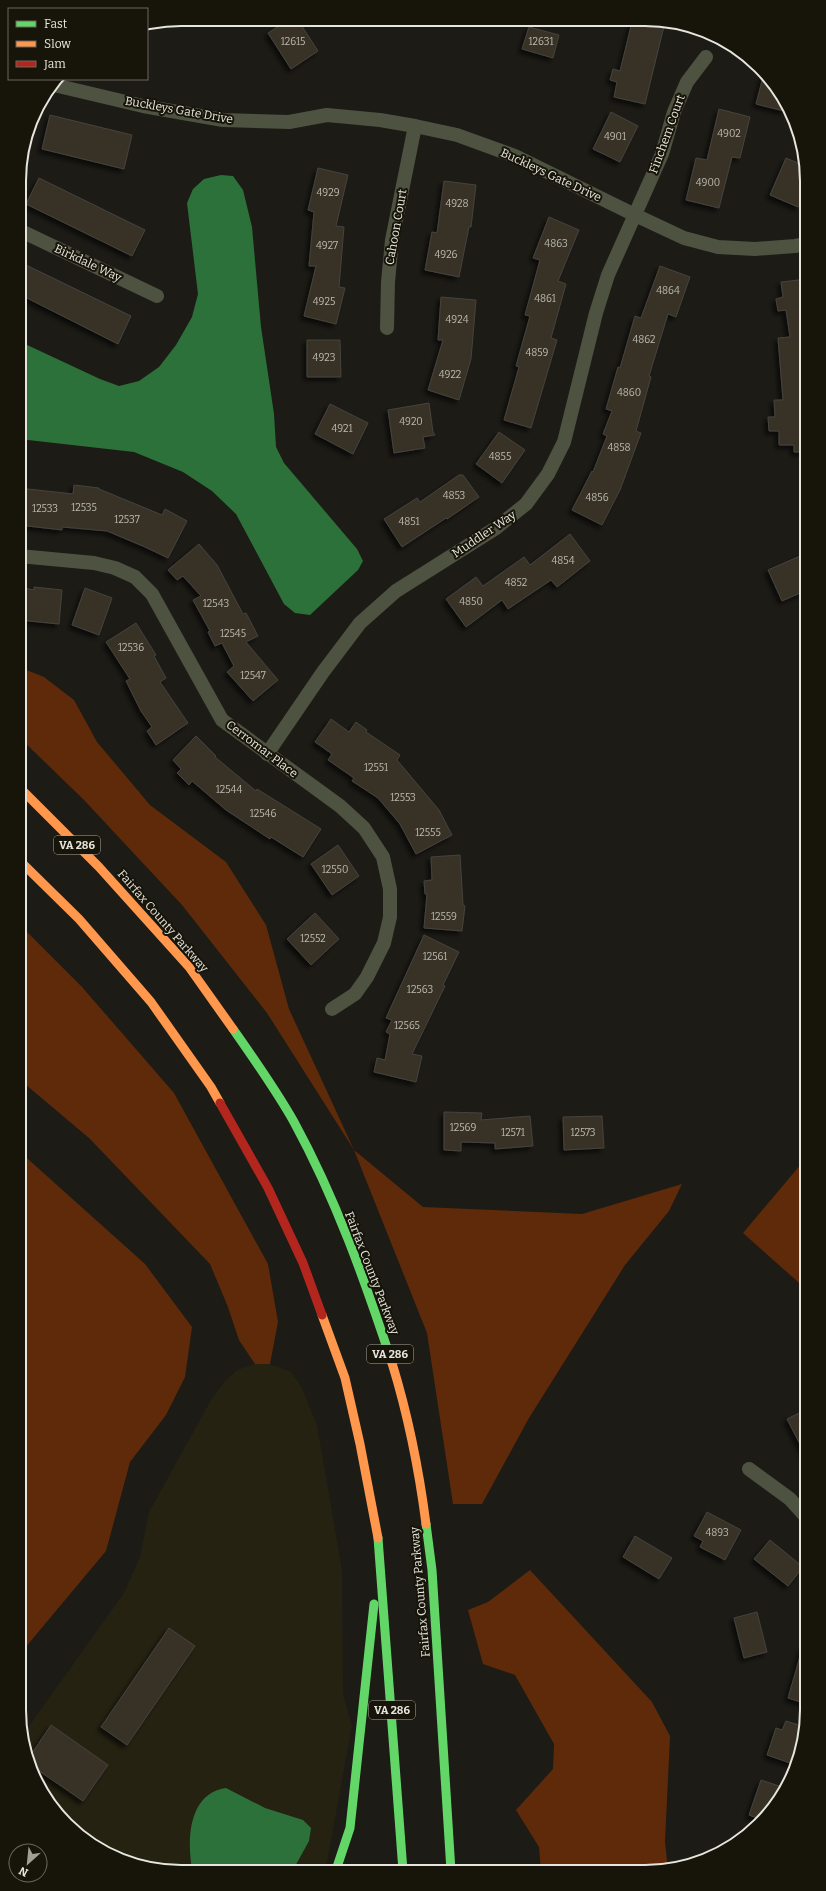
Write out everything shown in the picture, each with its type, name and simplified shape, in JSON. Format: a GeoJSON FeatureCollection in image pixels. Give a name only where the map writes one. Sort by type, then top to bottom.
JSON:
{"type":"FeatureCollection","features":[{"type":"Feature","properties":{"kind":"highway","name":"Fairfax County Parkway"},"geometry":{"type":"LineString","coordinates":[[26,794],[99,867],[189,967],[250,1053],[294,1122],[344,1229],[369,1292],[400,1389],[422,1491],[432,1570],[451,1865]]}},
{"type":"Feature","properties":{"kind":"highway","name":"VA 286"},"geometry":{"type":"LineString","coordinates":[[26,867],[79,919],[151,1002],[210,1087],[268,1188],[302,1263],[345,1378],[360,1444],[380,1549],[403,1865]]}},
{"type":"Feature","properties":{"kind":"highway"},"geometry":{"type":"LineString","coordinates":[[338,1865],[350,1828],[380,1549]]}},
{"type":"Feature","properties":{"kind":"street","name":"Finchem Court"},"geometry":{"type":"LineString","coordinates":[[635,215],[662,154],[674,112],[687,82],[706,57]]}},
{"type":"Feature","properties":{"kind":"street","name":"Buckleys Gate Drive"},"geometry":{"type":"LineString","coordinates":[[59,86],[144,106],[223,120],[289,122],[327,115],[380,120],[416,126],[457,135],[515,156],[684,238],[718,247],[755,249],[800,245]]}},
{"type":"Feature","properties":{"kind":"street","name":"Cahoon Court"},"geometry":{"type":"LineString","coordinates":[[387,328],[388,282],[392,240],[416,126]]}},
{"type":"Feature","properties":{"kind":"street","name":"Muddler Way"},"geometry":{"type":"LineString","coordinates":[[267,754],[323,672],[360,623],[396,591],[496,528],[526,504],[548,474],[564,442],[596,313],[608,275],[635,215]]}},
{"type":"Feature","properties":{"kind":"street","name":"Birkdale Way"},"geometry":{"type":"LineString","coordinates":[[26,233],[157,296]]}},
{"type":"Feature","properties":{"kind":"street","name":"Cerromar Place"},"geometry":{"type":"LineString","coordinates":[[26,557],[94,563],[115,568],[134,577],[152,594],[222,720],[340,806],[364,828],[383,857],[390,889],[390,917],[384,944],[367,977],[355,994],[332,1009]]}},
{"type":"Feature","properties":{"kind":"street"},"geometry":{"type":"LineString","coordinates":[[749,1469],[790,1499],[800,1510]]}},
{"type":"Feature","properties":{"kind":"shaded area"},"geometry":{"type":"Polygon","coordinates":[[[221,175],[233,176],[243,190],[252,227],[261,327],[274,414],[276,447],[284,463],[357,549],[363,561],[358,570],[310,615],[295,613],[284,604],[236,514],[212,491],[183,472],[134,452],[26,440],[26,344],[100,379],[119,386],[139,381],[159,367],[176,345],[192,317],[198,294],[187,203],[193,189],[204,179],[221,175]]]}},
{"type":"Feature","properties":{"kind":"shaded area"},"geometry":{"type":"Polygon","coordinates":[[[26,670],[44,677],[74,700],[97,742],[150,805],[226,862],[266,925],[289,1009],[354,1150],[267,1013],[182,905],[84,800],[26,744],[26,670]]]}},
{"type":"Feature","properties":{"kind":"shaded area"},"geometry":{"type":"Polygon","coordinates":[[[26,931],[82,987],[174,1093],[268,1264],[278,1322],[270,1364],[255,1364],[239,1340],[228,1307],[210,1264],[89,1138],[26,1085],[26,931]]]}},
{"type":"Feature","properties":{"kind":"shaded area"},"geometry":{"type":"Polygon","coordinates":[[[354,1150],[423,1207],[582,1214],[682,1184],[669,1211],[625,1265],[529,1418],[482,1504],[453,1504],[427,1333],[354,1150]]]}},
{"type":"Feature","properties":{"kind":"shaded area"},"geometry":{"type":"Polygon","coordinates":[[[26,1157],[145,1264],[192,1327],[185,1377],[166,1415],[130,1462],[106,1551],[26,1647],[26,1157]]]}},
{"type":"Feature","properties":{"kind":"shaded area"},"geometry":{"type":"Polygon","coordinates":[[[800,1165],[800,1284],[743,1233],[800,1165]]]}},
{"type":"Feature","properties":{"kind":"shaded area"},"geometry":{"type":"Polygon","coordinates":[[[255,1364],[270,1364],[291,1372],[301,1386],[317,1425],[342,1570],[343,1694],[352,1726],[326,1865],[171,1865],[141,1860],[112,1849],[95,1839],[71,1820],[52,1796],[42,1779],[34,1760],[27,1730],[124,1593],[140,1557],[149,1512],[211,1400],[225,1381],[237,1370],[255,1364]]]}},
{"type":"Feature","properties":{"kind":"shaded area"},"geometry":{"type":"Polygon","coordinates":[[[530,1570],[652,1702],[670,1736],[665,1842],[667,1864],[655,1865],[540,1865],[539,1847],[516,1810],[553,1769],[554,1744],[515,1675],[483,1664],[468,1610],[488,1602],[530,1570]]]}},
{"type":"Feature","properties":{"kind":"shaded area"},"geometry":{"type":"Polygon","coordinates":[[[226,1788],[265,1808],[303,1820],[311,1828],[309,1841],[296,1865],[191,1865],[190,1845],[193,1820],[197,1808],[204,1799],[213,1792],[226,1788]]]}},
{"type":"Feature","properties":{"kind":"building"},"geometry":{"type":"Polygon","coordinates":[[[279,26],[302,26],[318,51],[291,69],[268,33],[279,26]]]}},
{"type":"Feature","properties":{"kind":"building"},"geometry":{"type":"Polygon","coordinates":[[[631,26],[664,27],[645,104],[614,97],[617,82],[610,80],[613,69],[620,71],[631,26]]]}},
{"type":"Feature","properties":{"kind":"building"},"geometry":{"type":"Polygon","coordinates":[[[529,27],[559,35],[553,58],[522,49],[529,27]]]}},
{"type":"Feature","properties":{"kind":"building"},"geometry":{"type":"Polygon","coordinates":[[[762,79],[783,111],[756,104],[762,79]]]}},
{"type":"Feature","properties":{"kind":"building"},"geometry":{"type":"Polygon","coordinates":[[[719,109],[750,117],[740,158],[732,157],[719,208],[686,200],[696,158],[707,160],[719,109]]]}},
{"type":"Feature","properties":{"kind":"building"},"geometry":{"type":"Polygon","coordinates":[[[611,112],[638,126],[620,162],[593,149],[611,112]]]}},
{"type":"Feature","properties":{"kind":"building"},"geometry":{"type":"Polygon","coordinates":[[[50,115],[132,135],[124,169],[42,149],[50,115]]]}},
{"type":"Feature","properties":{"kind":"building"},"geometry":{"type":"Polygon","coordinates":[[[786,158],[799,164],[800,203],[798,207],[770,195],[786,158]]]}},
{"type":"Feature","properties":{"kind":"building"},"geometry":{"type":"Polygon","coordinates":[[[318,168],[348,175],[336,226],[344,227],[339,287],[345,288],[336,324],[304,316],[316,266],[309,266],[314,212],[308,210],[318,168]]]}},
{"type":"Feature","properties":{"kind":"building"},"geometry":{"type":"Polygon","coordinates":[[[39,178],[145,230],[132,256],[26,204],[39,178]]]}},
{"type":"Feature","properties":{"kind":"building"},"geometry":{"type":"Polygon","coordinates":[[[444,181],[476,185],[471,227],[469,227],[459,277],[425,270],[432,232],[437,233],[444,181]]]}},
{"type":"Feature","properties":{"kind":"building"},"geometry":{"type":"Polygon","coordinates":[[[549,217],[579,230],[558,281],[566,284],[551,338],[557,340],[531,428],[504,420],[519,367],[516,366],[530,316],[525,315],[540,260],[533,258],[549,217]]]}},
{"type":"Feature","properties":{"kind":"building"},"geometry":{"type":"Polygon","coordinates":[[[26,265],[131,316],[118,344],[26,298],[26,265]]]}},
{"type":"Feature","properties":{"kind":"building"},"geometry":{"type":"Polygon","coordinates":[[[660,266],[690,277],[676,317],[668,314],[649,376],[651,377],[636,431],[641,433],[620,490],[602,525],[572,510],[592,471],[593,472],[607,436],[603,434],[612,411],[606,409],[618,367],[620,368],[635,316],[641,318],[660,266]]]}},
{"type":"Feature","properties":{"kind":"building"},"geometry":{"type":"Polygon","coordinates":[[[800,280],[800,452],[794,452],[794,445],[779,445],[779,431],[769,431],[768,417],[775,417],[774,400],[783,400],[778,338],[790,337],[786,310],[778,311],[776,299],[783,297],[781,282],[800,280]]]}},
{"type":"Feature","properties":{"kind":"building"},"geometry":{"type":"Polygon","coordinates":[[[441,297],[476,300],[471,359],[459,400],[428,390],[443,340],[438,340],[441,297]]]}},
{"type":"Feature","properties":{"kind":"building"},"geometry":{"type":"Polygon","coordinates":[[[307,340],[340,340],[341,377],[307,377],[307,340]]]}},
{"type":"Feature","properties":{"kind":"building"},"geometry":{"type":"Polygon","coordinates":[[[429,403],[433,432],[435,435],[423,437],[425,448],[394,453],[388,410],[429,403]]]}},
{"type":"Feature","properties":{"kind":"building"},"geometry":{"type":"Polygon","coordinates":[[[330,404],[368,423],[353,454],[315,434],[330,404]]]}},
{"type":"Feature","properties":{"kind":"building"},"geometry":{"type":"Polygon","coordinates":[[[499,432],[525,450],[502,483],[476,464],[499,432]]]}},
{"type":"Feature","properties":{"kind":"building"},"geometry":{"type":"Polygon","coordinates":[[[459,475],[463,475],[479,497],[402,547],[384,519],[417,498],[420,502],[459,475]]]}},
{"type":"Feature","properties":{"kind":"building"},"geometry":{"type":"Polygon","coordinates":[[[74,485],[99,488],[162,515],[165,509],[187,521],[168,558],[107,531],[62,527],[62,530],[26,526],[26,489],[73,494],[74,485]]]}},
{"type":"Feature","properties":{"kind":"building"},"geometry":{"type":"Polygon","coordinates":[[[570,534],[590,561],[557,587],[551,580],[508,609],[502,600],[466,627],[446,599],[476,577],[483,586],[524,557],[530,565],[570,534]]]}},
{"type":"Feature","properties":{"kind":"building"},"geometry":{"type":"Polygon","coordinates":[[[199,544],[217,565],[243,614],[246,613],[258,636],[246,642],[278,680],[253,701],[227,672],[234,666],[222,643],[215,646],[208,632],[210,631],[193,600],[201,596],[183,576],[177,580],[168,570],[199,544]]]}},
{"type":"Feature","properties":{"kind":"building"},"geometry":{"type":"Polygon","coordinates":[[[800,556],[800,593],[782,601],[768,570],[800,556]]]}},
{"type":"Feature","properties":{"kind":"building"},"geometry":{"type":"Polygon","coordinates":[[[34,587],[62,590],[59,624],[26,621],[26,588],[34,590],[34,587]]]}},
{"type":"Feature","properties":{"kind":"building"},"geometry":{"type":"Polygon","coordinates":[[[85,588],[112,598],[99,635],[72,625],[85,588]]]}},
{"type":"Feature","properties":{"kind":"building"},"geometry":{"type":"Polygon","coordinates":[[[136,623],[156,655],[154,656],[166,678],[160,682],[188,723],[156,745],[147,731],[152,727],[141,711],[126,681],[130,679],[106,642],[136,623]]]}},
{"type":"Feature","properties":{"kind":"building"},"geometry":{"type":"Polygon","coordinates":[[[331,719],[349,732],[356,722],[367,730],[366,732],[400,755],[397,760],[439,810],[452,835],[416,854],[400,824],[378,798],[352,781],[354,778],[328,760],[332,754],[315,742],[331,719]]]}},
{"type":"Feature","properties":{"kind":"building"},"geometry":{"type":"Polygon","coordinates":[[[196,736],[216,756],[215,757],[256,791],[257,789],[321,829],[303,857],[271,837],[270,839],[226,810],[192,781],[189,785],[177,773],[181,769],[173,760],[196,736]]]}},
{"type":"Feature","properties":{"kind":"building"},"geometry":{"type":"Polygon","coordinates":[[[338,845],[359,876],[332,895],[311,864],[338,845]]]}},
{"type":"Feature","properties":{"kind":"building"},"geometry":{"type":"Polygon","coordinates":[[[460,855],[463,905],[465,906],[462,931],[424,928],[427,894],[425,894],[424,881],[432,880],[431,857],[460,855]]]}},
{"type":"Feature","properties":{"kind":"building"},"geometry":{"type":"Polygon","coordinates":[[[315,913],[339,939],[311,965],[287,939],[315,913]]]}},
{"type":"Feature","properties":{"kind":"building"},"geometry":{"type":"Polygon","coordinates":[[[424,935],[459,952],[443,985],[445,986],[412,1054],[422,1056],[416,1082],[374,1072],[377,1058],[385,1060],[390,1034],[386,1032],[392,1020],[386,1018],[424,935]]]}},
{"type":"Feature","properties":{"kind":"building"},"geometry":{"type":"Polygon","coordinates":[[[444,1112],[482,1113],[481,1120],[530,1116],[533,1146],[495,1149],[495,1143],[461,1142],[461,1151],[444,1150],[444,1112]]]}},
{"type":"Feature","properties":{"kind":"building"},"geometry":{"type":"Polygon","coordinates":[[[602,1116],[604,1148],[564,1150],[563,1117],[602,1116]]]}},
{"type":"Feature","properties":{"kind":"building"},"geometry":{"type":"Polygon","coordinates":[[[800,1412],[800,1444],[787,1419],[800,1412]]]}},
{"type":"Feature","properties":{"kind":"building"},"geometry":{"type":"Polygon","coordinates":[[[707,1512],[741,1530],[725,1560],[700,1547],[703,1541],[694,1536],[707,1512]]]}},
{"type":"Feature","properties":{"kind":"building"},"geometry":{"type":"Polygon","coordinates":[[[635,1536],[672,1558],[659,1579],[623,1557],[635,1536]]]}},
{"type":"Feature","properties":{"kind":"building"},"geometry":{"type":"Polygon","coordinates":[[[770,1540],[800,1565],[800,1571],[788,1586],[754,1559],[770,1540]]]}},
{"type":"Feature","properties":{"kind":"building"},"geometry":{"type":"Polygon","coordinates":[[[757,1612],[767,1652],[744,1658],[734,1618],[757,1612]]]}},
{"type":"Feature","properties":{"kind":"building"},"geometry":{"type":"Polygon","coordinates":[[[169,1628],[195,1646],[127,1745],[101,1727],[169,1628]]]}},
{"type":"Feature","properties":{"kind":"building"},"geometry":{"type":"Polygon","coordinates":[[[800,1656],[800,1702],[788,1698],[800,1656]]]}},
{"type":"Feature","properties":{"kind":"building"},"geometry":{"type":"Polygon","coordinates":[[[786,1721],[799,1725],[795,1750],[791,1763],[767,1755],[776,1728],[782,1730],[786,1721]]]}},
{"type":"Feature","properties":{"kind":"building"},"geometry":{"type":"Polygon","coordinates":[[[51,1725],[108,1765],[83,1801],[39,1771],[32,1753],[51,1725]]]}},
{"type":"Feature","properties":{"kind":"building"},"geometry":{"type":"Polygon","coordinates":[[[761,1780],[780,1786],[757,1818],[749,1815],[761,1780]]]}},
{"type":"Feature","properties":{"kind":"traffic: fast"},"geometry":{"type":"LineString","coordinates":[[233,1029],[287,1110],[309,1151],[349,1241],[392,1363]]}},
{"type":"Feature","properties":{"kind":"traffic: fast"},"geometry":{"type":"LineString","coordinates":[[426,1524],[432,1570],[451,1865]]}},
{"type":"Feature","properties":{"kind":"traffic: fast"},"geometry":{"type":"LineString","coordinates":[[378,1538],[403,1865]]}},
{"type":"Feature","properties":{"kind":"traffic: fast"},"geometry":{"type":"LineString","coordinates":[[338,1865],[350,1828],[374,1604]]}},
{"type":"Feature","properties":{"kind":"traffic: slow"},"geometry":{"type":"LineString","coordinates":[[26,794],[99,867],[189,967],[233,1029]]}},
{"type":"Feature","properties":{"kind":"traffic: slow"},"geometry":{"type":"LineString","coordinates":[[26,867],[79,919],[151,1002],[211,1087],[220,1103]]}},
{"type":"Feature","properties":{"kind":"traffic: slow"},"geometry":{"type":"LineString","coordinates":[[322,1315],[345,1378],[360,1444],[378,1538]]}},
{"type":"Feature","properties":{"kind":"traffic: slow"},"geometry":{"type":"LineString","coordinates":[[392,1363],[403,1402],[412,1443],[426,1524]]}},
{"type":"Feature","properties":{"kind":"traffic: jam"},"geometry":{"type":"LineString","coordinates":[[220,1103],[268,1188],[303,1263],[322,1315]]}}]}
